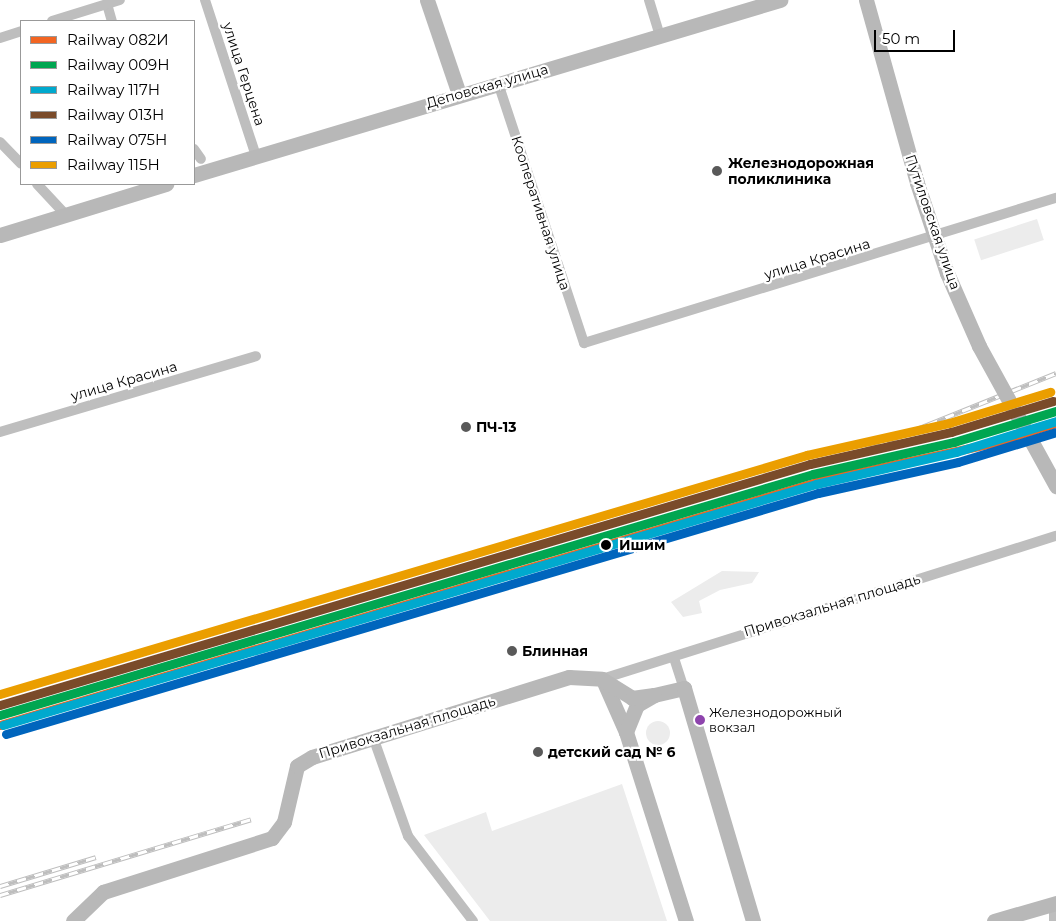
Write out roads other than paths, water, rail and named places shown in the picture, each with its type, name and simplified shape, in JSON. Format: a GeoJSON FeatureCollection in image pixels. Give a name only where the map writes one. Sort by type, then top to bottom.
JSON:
{"type":"FeatureCollection","features":[{"type":"Feature","properties":{"kind":"main road"},"geometry":{"type":"LineString","coordinates":[[427,0],[459,94]]}},
{"type":"Feature","properties":{"kind":"main road","name":"Деповская улица"},"geometry":{"type":"LineString","coordinates":[[195,175],[459,94],[780,0]]}},
{"type":"Feature","properties":{"kind":"main road","name":"Путиловская улица"},"geometry":{"type":"LineString","coordinates":[[866,0],[918,183],[947,273],[979,346],[1056,486]]}},
{"type":"Feature","properties":{"kind":"main road"},"geometry":{"type":"LineString","coordinates":[[0,235],[163,185]]}},
{"type":"Feature","properties":{"kind":"main road","name":"Привокзальная площадь"},"geometry":{"type":"LineString","coordinates":[[73,921],[103,892],[272,838],[284,822],[297,766],[372,737],[569,677],[602,679]]}},
{"type":"Feature","properties":{"kind":"main road"},"geometry":{"type":"LineString","coordinates":[[602,679],[632,698],[684,688],[753,921]]}},
{"type":"Feature","properties":{"kind":"main road"},"geometry":{"type":"LineString","coordinates":[[602,679],[626,732],[686,921]]}},
{"type":"Feature","properties":{"kind":"main road"},"geometry":{"type":"LineString","coordinates":[[626,732],[631,712],[654,695]]}},
{"type":"Feature","properties":{"kind":"main road"},"geometry":{"type":"LineString","coordinates":[[994,921],[1055,903]]}},
{"type":"Feature","properties":{"kind":"street"},"geometry":{"type":"LineString","coordinates":[[55,20],[120,0]]}},
{"type":"Feature","properties":{"kind":"street","name":"улица Герцена"},"geometry":{"type":"LineString","coordinates":[[205,0],[256,156]]}},
{"type":"Feature","properties":{"kind":"street"},"geometry":{"type":"LineString","coordinates":[[649,0],[660,36]]}},
{"type":"Feature","properties":{"kind":"street"},"geometry":{"type":"LineString","coordinates":[[107,4],[112,20]]}},
{"type":"Feature","properties":{"kind":"street"},"geometry":{"type":"LineString","coordinates":[[1,34],[20,31]]}},
{"type":"Feature","properties":{"kind":"street","name":"Кооперативная улица"},"geometry":{"type":"LineString","coordinates":[[498,83],[584,343]]}},
{"type":"Feature","properties":{"kind":"street"},"geometry":{"type":"LineString","coordinates":[[0,142],[20,163]]}},
{"type":"Feature","properties":{"kind":"street"},"geometry":{"type":"LineString","coordinates":[[195,150],[201,159]]}},
{"type":"Feature","properties":{"kind":"street"},"geometry":{"type":"LineString","coordinates":[[38,185],[65,214]]}},
{"type":"Feature","properties":{"kind":"street","name":"улица Красина"},"geometry":{"type":"LineString","coordinates":[[584,343],[1056,198]]}},
{"type":"Feature","properties":{"kind":"street","name":"улица Красина"},"geometry":{"type":"LineString","coordinates":[[0,432],[256,356]]}},
{"type":"Feature","properties":{"kind":"street","name":"Привокзальная площадь"},"geometry":{"type":"LineString","coordinates":[[602,679],[674,658],[739,633],[1056,536]]}},
{"type":"Feature","properties":{"kind":"street"},"geometry":{"type":"LineString","coordinates":[[674,658],[684,688]]}},
{"type":"Feature","properties":{"kind":"street"},"geometry":{"type":"LineString","coordinates":[[372,737],[408,836],[473,921]]}},
{"type":"Feature","properties":{"kind":"street"},"geometry":{"type":"LineString","coordinates":[[1054,921],[1055,903]]}},
{"type":"Feature","properties":{"kind":"railway"},"geometry":{"type":"LineString","coordinates":[[862,451],[1056,373]]}},
{"type":"Feature","properties":{"kind":"railway"},"geometry":{"type":"LineString","coordinates":[[1026,431],[1056,425]]}},
{"type":"Feature","properties":{"kind":"railway"},"geometry":{"type":"LineString","coordinates":[[0,895],[251,819]]}},
{"type":"Feature","properties":{"kind":"railway"},"geometry":{"type":"LineString","coordinates":[[0,886],[96,857]]}},
{"type":"Feature","properties":{"kind":"rail line","name":"115Н"},"geometry":{"type":"LineString","coordinates":[[0,694],[807,455],[949,423],[1050,392]]}},
{"type":"Feature","properties":{"kind":"rail line","name":"013Н"},"geometry":{"type":"LineString","coordinates":[[0,705],[810,464],[951,432],[1053,401]]}},
{"type":"Feature","properties":{"kind":"rail line","name":"009Н"},"geometry":{"type":"LineString","coordinates":[[0,715],[813,474],[954,442],[1056,411]]}},
{"type":"Feature","properties":{"kind":"rail line","name":"117Н"},"geometry":{"type":"LineString","coordinates":[[3,725],[816,484],[956,452],[1056,421]]}},
{"type":"Feature","properties":{"kind":"rail line","name":"082И"},"geometry":{"type":"LineString","coordinates":[[0,725],[824,480],[992,443],[1056,423]]}},
{"type":"Feature","properties":{"kind":"rail line","name":"075Н"},"geometry":{"type":"LineString","coordinates":[[6,734],[818,493],[958,462],[1056,432]]}},
{"type":"Feature","properties":{"kind":"place","name":"Железнодорожная поликлиника"},"geometry":{"type":"Point","coordinates":[717,171]}},
{"type":"Feature","properties":{"kind":"place","name":"ПЧ-13"},"geometry":{"type":"Point","coordinates":[466,427]}},
{"type":"Feature","properties":{"kind":"place","name":"Ишим"},"geometry":{"type":"Point","coordinates":[606,545]}},
{"type":"Feature","properties":{"kind":"place","name":"Блинная"},"geometry":{"type":"Point","coordinates":[512,651]}},
{"type":"Feature","properties":{"kind":"place","name":"Железнодорожный вокзал"},"geometry":{"type":"Point","coordinates":[700,720]}},
{"type":"Feature","properties":{"kind":"place","name":"детский сад № 6"},"geometry":{"type":"Point","coordinates":[538,752]}}]}
